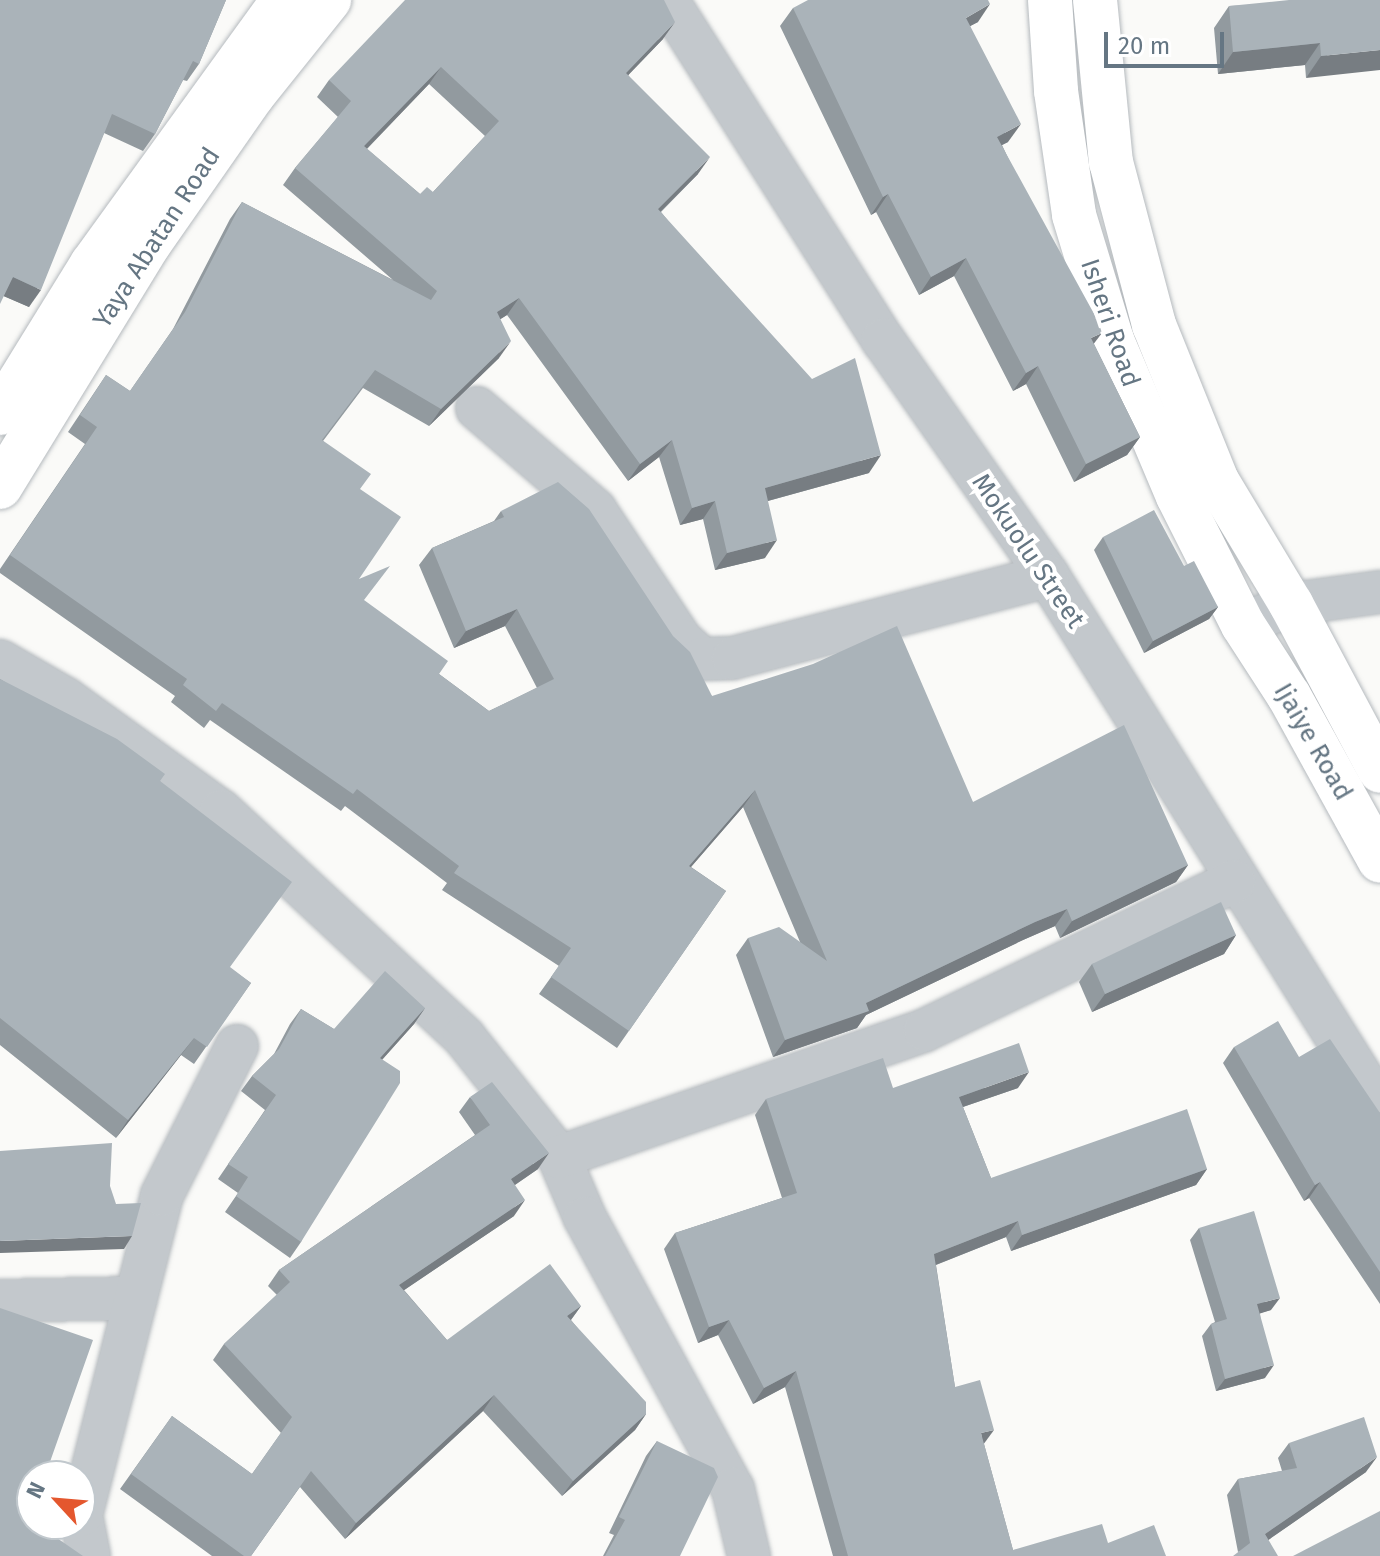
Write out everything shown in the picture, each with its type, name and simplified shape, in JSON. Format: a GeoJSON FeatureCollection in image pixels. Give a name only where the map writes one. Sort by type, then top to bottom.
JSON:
{"type":"FeatureCollection","features":[{"type":"Feature","properties":{"kind":"main road","name":"Yaya Abatan Road"},"geometry":{"type":"LineString","coordinates":[[0,413],[92,264],[283,0]]}},
{"type":"Feature","properties":{"kind":"main road","name":"Yaya Abatan Road"},"geometry":{"type":"LineString","coordinates":[[0,487],[149,244],[253,95],[329,0]]}},
{"type":"Feature","properties":{"kind":"main road","name":"Isheri Road"},"geometry":{"type":"LineString","coordinates":[[1050,0],[1056,91],[1074,215],[1112,340],[1178,496],[1243,625]]}},
{"type":"Feature","properties":{"kind":"main road","name":"Isheri Road"},"geometry":{"type":"LineString","coordinates":[[1095,0],[1111,162],[1154,325],[1217,481],[1291,604]]}},
{"type":"Feature","properties":{"kind":"main road","name":"Ijaiye Road"},"geometry":{"type":"LineString","coordinates":[[1291,604],[1380,771]]}},
{"type":"Feature","properties":{"kind":"main road","name":"Ijaiye Road"},"geometry":{"type":"LineString","coordinates":[[1243,625],[1289,696],[1380,861]]}},
{"type":"Feature","properties":{"kind":"street","name":"Mokuolu Street"},"geometry":{"type":"LineString","coordinates":[[667,0],[883,340],[1048,576],[1234,881],[1380,1107]]}},
{"type":"Feature","properties":{"kind":"street"},"geometry":{"type":"LineString","coordinates":[[477,408],[595,510],[681,640],[702,659],[733,658],[1048,576]]}},
{"type":"Feature","properties":{"kind":"street"},"geometry":{"type":"LineString","coordinates":[[1243,625],[1291,604],[1380,592]]}},
{"type":"Feature","properties":{"kind":"street"},"geometry":{"type":"LineString","coordinates":[[0,661],[66,699],[221,811],[464,1037],[559,1157],[585,1218],[733,1489],[749,1556]]}},
{"type":"Feature","properties":{"kind":"street"},"geometry":{"type":"LineString","coordinates":[[559,1157],[925,1030],[1234,881]]}},
{"type":"Feature","properties":{"kind":"street"},"geometry":{"type":"LineString","coordinates":[[89,1556],[81,1515],[162,1195],[237,1046]]}},
{"type":"Feature","properties":{"kind":"street"},"geometry":{"type":"LineString","coordinates":[[0,1301],[136,1298]]}},
{"type":"Feature","properties":{"kind":"building"},"geometry":{"type":"Polygon","coordinates":[[[0,0],[226,0],[199,64],[193,61],[155,134],[112,114],[41,290],[13,277],[0,304],[0,0]]]}},
{"type":"Feature","properties":{"kind":"building"},"geometry":{"type":"Polygon","coordinates":[[[405,0],[664,0],[675,22],[626,73],[710,157],[658,209],[812,379],[855,358],[881,455],[765,488],[777,540],[727,553],[715,501],[692,508],[672,440],[640,464],[519,298],[497,312],[511,341],[441,409],[375,370],[322,440],[371,474],[360,489],[401,517],[359,579],[390,566],[364,600],[448,661],[439,674],[489,711],[554,679],[517,609],[466,631],[432,548],[504,517],[501,511],[558,482],[589,509],[673,636],[690,652],[712,696],[813,664],[897,626],[973,802],[1124,725],[1188,865],[1072,921],[1067,909],[1035,922],[866,1003],[869,1011],[785,1040],[748,938],[779,927],[827,961],[755,790],[689,866],[726,891],[629,1031],[551,977],[571,948],[454,873],[459,866],[357,789],[353,794],[222,703],[216,711],[183,685],[187,679],[10,555],[97,427],[80,415],[106,375],[130,391],[185,312],[242,202],[431,300],[437,291],[295,168],[351,101],[329,80],[405,0]],[[441,67],[364,146],[420,194],[427,187],[433,192],[499,121],[441,67]]]}},
{"type":"Feature","properties":{"kind":"building"},"geometry":{"type":"Polygon","coordinates":[[[808,0],[988,0],[990,4],[966,18],[1021,124],[997,137],[1098,321],[1102,333],[1091,338],[1140,437],[1086,464],[1038,366],[1026,373],[966,258],[931,277],[888,194],[883,197],[793,8],[808,0]]]}},
{"type":"Feature","properties":{"kind":"building"},"geometry":{"type":"Polygon","coordinates":[[[1289,0],[1380,0],[1380,50],[1321,56],[1320,43],[1233,52],[1229,6],[1289,0]]]}},
{"type":"Feature","properties":{"kind":"building"},"geometry":{"type":"Polygon","coordinates":[[[1154,510],[1184,566],[1194,561],[1218,607],[1153,641],[1103,537],[1154,510]]]}},
{"type":"Feature","properties":{"kind":"building"},"geometry":{"type":"Polygon","coordinates":[[[0,679],[117,739],[165,774],[160,781],[292,882],[230,967],[251,983],[207,1047],[194,1038],[128,1120],[0,1018],[0,679]]]}},
{"type":"Feature","properties":{"kind":"building"},"geometry":{"type":"Polygon","coordinates":[[[1221,902],[1236,935],[1105,994],[1092,964],[1221,902]]]}},
{"type":"Feature","properties":{"kind":"building"},"geometry":{"type":"Polygon","coordinates":[[[385,971],[425,1008],[380,1058],[400,1071],[400,1083],[301,1242],[236,1196],[248,1177],[228,1164],[276,1095],[252,1076],[279,1049],[301,1009],[334,1029],[385,971]]]}},
{"type":"Feature","properties":{"kind":"building"},"geometry":{"type":"Polygon","coordinates":[[[1278,1021],[1299,1057],[1330,1039],[1380,1113],[1380,1272],[1320,1182],[1315,1185],[1234,1047],[1278,1021]]]}},
{"type":"Feature","properties":{"kind":"building"},"geometry":{"type":"Polygon","coordinates":[[[1019,1043],[1029,1072],[959,1097],[991,1178],[1187,1109],[1207,1169],[1022,1235],[1018,1221],[934,1254],[955,1387],[980,1380],[994,1430],[981,1433],[1013,1550],[1102,1524],[1108,1543],[1154,1525],[1166,1556],[848,1556],[796,1371],[764,1388],[729,1320],[709,1327],[675,1233],[797,1193],[766,1099],[883,1058],[893,1088],[1019,1043]]]}},
{"type":"Feature","properties":{"kind":"building"},"geometry":{"type":"Polygon","coordinates":[[[492,1082],[549,1153],[511,1179],[525,1200],[399,1285],[447,1340],[550,1264],[581,1306],[567,1316],[646,1402],[646,1414],[573,1481],[494,1395],[356,1523],[311,1471],[251,1556],[244,1556],[131,1474],[172,1416],[252,1474],[292,1417],[224,1344],[290,1282],[279,1270],[490,1125],[470,1097],[492,1082]]]}},
{"type":"Feature","properties":{"kind":"building"},"geometry":{"type":"Polygon","coordinates":[[[112,1143],[110,1186],[116,1204],[141,1203],[132,1236],[0,1241],[0,1151],[112,1143]]]}},
{"type":"Feature","properties":{"kind":"building"},"geometry":{"type":"Polygon","coordinates":[[[1254,1211],[1280,1298],[1257,1304],[1274,1365],[1225,1379],[1211,1324],[1227,1319],[1199,1228],[1254,1211]]]}},
{"type":"Feature","properties":{"kind":"building"},"geometry":{"type":"Polygon","coordinates":[[[0,1308],[93,1340],[51,1460],[16,1460],[16,1540],[60,1540],[83,1556],[0,1556],[0,1308]]]}},
{"type":"Feature","properties":{"kind":"building"},"geometry":{"type":"Polygon","coordinates":[[[1364,1417],[1377,1457],[1265,1534],[1278,1556],[1233,1556],[1250,1543],[1238,1479],[1297,1468],[1289,1443],[1364,1417]]]}},
{"type":"Feature","properties":{"kind":"building"},"geometry":{"type":"Polygon","coordinates":[[[657,1441],[714,1468],[718,1477],[680,1556],[605,1556],[625,1520],[619,1517],[657,1441]]]}},
{"type":"Feature","properties":{"kind":"building"},"geometry":{"type":"Polygon","coordinates":[[[1380,1511],[1380,1556],[1293,1556],[1380,1511]]]}}]}
